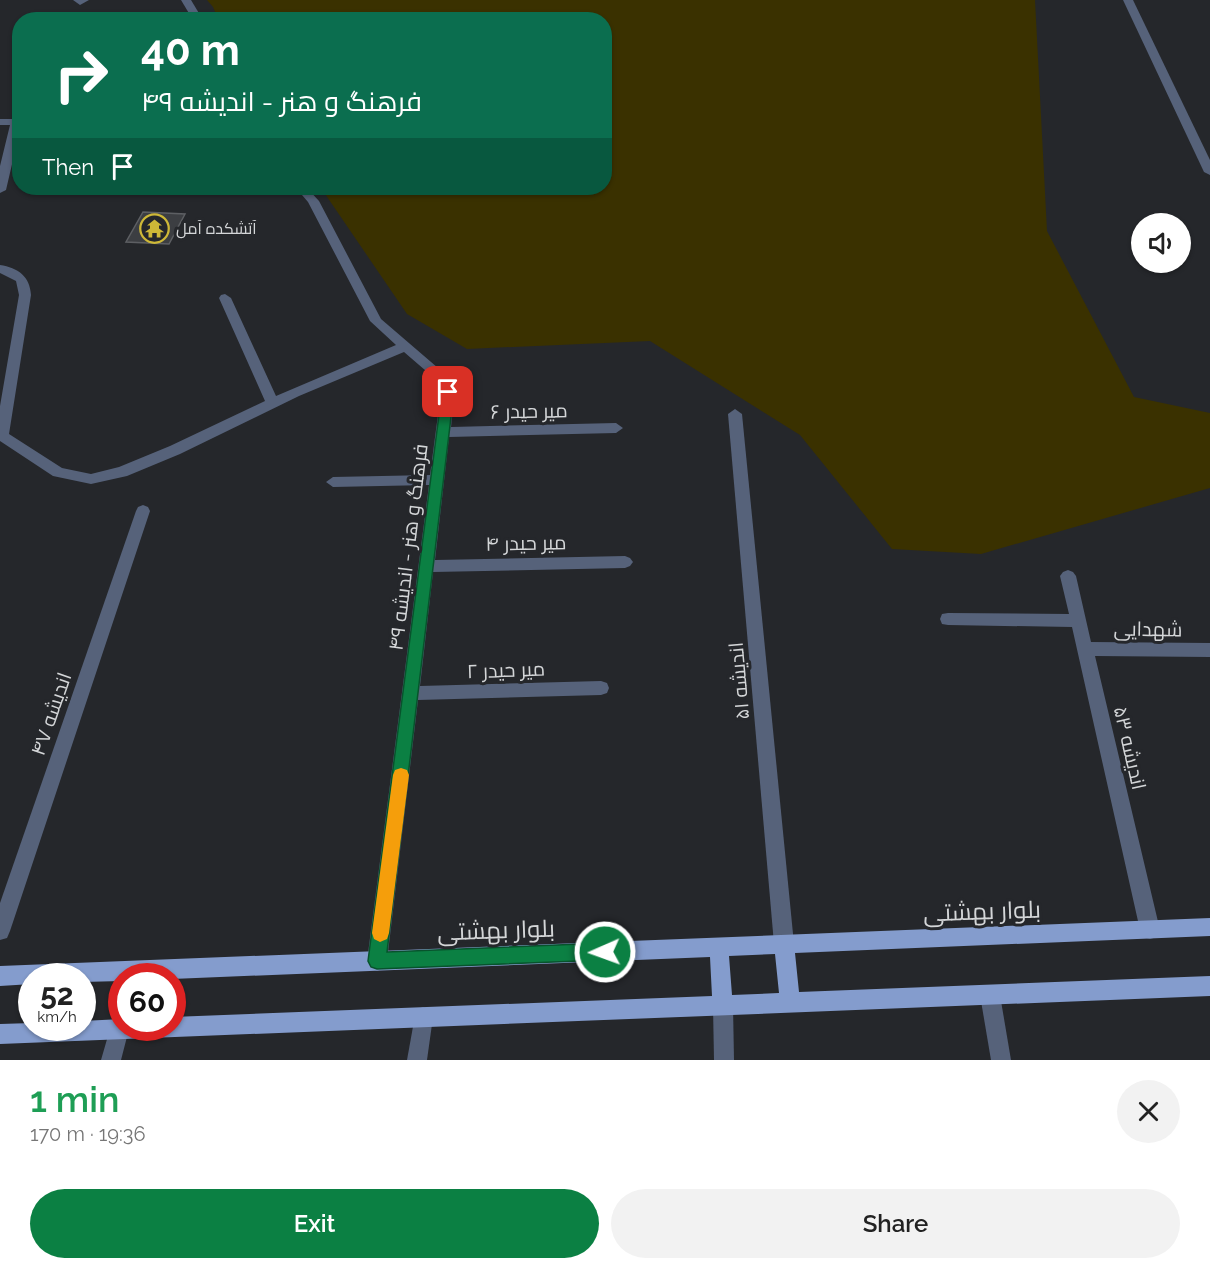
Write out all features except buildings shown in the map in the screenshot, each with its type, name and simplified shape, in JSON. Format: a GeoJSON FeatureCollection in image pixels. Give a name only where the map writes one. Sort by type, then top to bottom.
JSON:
{"type":"FeatureCollection","features":[{"type":"Feature","properties":{"kind":"main road","name":"بلوار بهشتی"},"geometry":{"type":"LineString","coordinates":[[0,976],[1210,927]]}},
{"type":"Feature","properties":{"kind":"main road"},"geometry":{"type":"LineString","coordinates":[[784,944],[790,1003]]}},
{"type":"Feature","properties":{"kind":"main road"},"geometry":{"type":"LineString","coordinates":[[719,947],[723,1006]]}},
{"type":"Feature","properties":{"kind":"main road"},"geometry":{"type":"LineString","coordinates":[[186,1026],[1210,986]]}},
{"type":"Feature","properties":{"kind":"main road"},"geometry":{"type":"LineString","coordinates":[[0,1034],[108,1029]]}},
{"type":"Feature","properties":{"kind":"street"},"geometry":{"type":"LineString","coordinates":[[78,0],[80,3],[84,0]]}},
{"type":"Feature","properties":{"kind":"street"},"geometry":{"type":"LineString","coordinates":[[1128,0],[1210,172]]}},
{"type":"Feature","properties":{"kind":"street"},"geometry":{"type":"LineString","coordinates":[[1194,138],[1210,140]]}},
{"type":"Feature","properties":{"kind":"street"},"geometry":{"type":"LineString","coordinates":[[0,190],[12,145]]}},
{"type":"Feature","properties":{"kind":"street","name":"فرهنگ و هنر - اندیشه ۴۹"},"geometry":{"type":"LineString","coordinates":[[308,195],[314,201],[376,321],[438,374],[448,392],[377,961]]}},
{"type":"Feature","properties":{"kind":"street"},"geometry":{"type":"LineString","coordinates":[[0,269],[8,270],[20,277],[25,284],[26,295],[2,436],[58,472],[91,479],[122,472],[175,450],[273,403],[406,346]]}},
{"type":"Feature","properties":{"kind":"street"},"geometry":{"type":"LineString","coordinates":[[225,298],[273,403]]}},
{"type":"Feature","properties":{"kind":"street","name":"اندیشه ۵۱"},"geometry":{"type":"LineString","coordinates":[[735,414],[784,944]]}},
{"type":"Feature","properties":{"kind":"street","name":"میر حیدر ۶"},"geometry":{"type":"LineString","coordinates":[[442,432],[616,429]]}},
{"type":"Feature","properties":{"kind":"street"},"geometry":{"type":"LineString","coordinates":[[333,482],[437,480]]}},
{"type":"Feature","properties":{"kind":"street","name":"اندیشه ۴۷"},"geometry":{"type":"LineString","coordinates":[[0,931],[143,511]]}},
{"type":"Feature","properties":{"kind":"street","name":"میر حیدر ۴"},"geometry":{"type":"LineString","coordinates":[[427,566],[625,562]]}},
{"type":"Feature","properties":{"kind":"street","name":"اندیشه ۵۳"},"geometry":{"type":"LineString","coordinates":[[1068,576],[1150,930]]}},
{"type":"Feature","properties":{"kind":"street"},"geometry":{"type":"LineString","coordinates":[[948,619],[1079,621]]}},
{"type":"Feature","properties":{"kind":"street","name":"شهدایی"},"geometry":{"type":"LineString","coordinates":[[1085,649],[1210,650]]}},
{"type":"Feature","properties":{"kind":"street","name":"میر حیدر ۲"},"geometry":{"type":"LineString","coordinates":[[412,693],[601,688]]}},
{"type":"Feature","properties":{"kind":"street"},"geometry":{"type":"LineString","coordinates":[[990,995],[1001,1060]]}},
{"type":"Feature","properties":{"kind":"street"},"geometry":{"type":"LineString","coordinates":[[723,1006],[724,1060]]}},
{"type":"Feature","properties":{"kind":"street"},"geometry":{"type":"LineString","coordinates":[[417,1060],[423,1017]]}},
{"type":"Feature","properties":{"kind":"street"},"geometry":{"type":"LineString","coordinates":[[111,1060],[116,1041]]}},
{"type":"Feature","properties":{"kind":"shaded area"},"geometry":{"type":"Polygon","coordinates":[[[207,0],[1035,0],[1047,231],[1134,397],[1210,413],[1210,488],[981,554],[892,549],[800,435],[650,341],[467,349],[407,314],[326,195],[612,195],[612,12],[215,12],[207,0]]]}},
{"type":"Feature","properties":{"kind":"slow traffic"},"geometry":{"type":"LineString","coordinates":[[380,933],[401,775]]}},
{"type":"Feature","properties":{"kind":"place","name":"آتشکده آمل"},"geometry":{"type":"Point","coordinates":[155,228]}},
{"type":"Feature","properties":{"kind":"route"},"geometry":{"type":"LineString","coordinates":[[448,392],[377,961],[605,952]]}}]}
